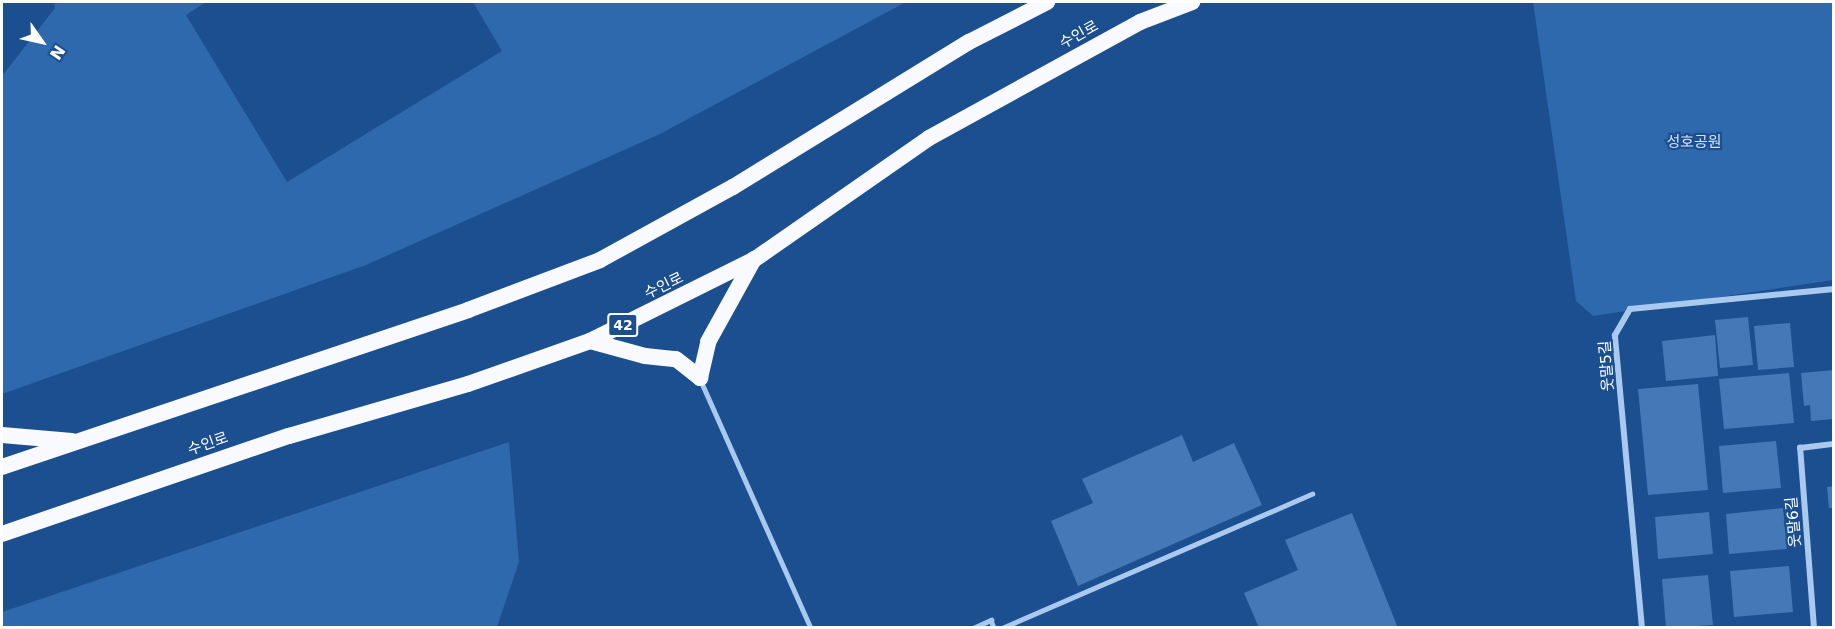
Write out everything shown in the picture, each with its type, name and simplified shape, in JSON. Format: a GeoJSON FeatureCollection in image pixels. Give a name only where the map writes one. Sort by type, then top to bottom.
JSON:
{"type":"FeatureCollection","features":[{"type":"Feature","properties":{"kind":"highway"},"geometry":{"type":"LineString","coordinates":[[2,467],[468,309],[600,260],[733,187],[969,42],[1047,2]]}},
{"type":"Feature","properties":{"kind":"highway","name":"수인로"},"geometry":{"type":"LineString","coordinates":[[2,534],[289,435],[468,384],[590,341],[755,259],[929,138],[1140,22],[1192,2]]}},
{"type":"Feature","properties":{"kind":"highway"},"geometry":{"type":"LineString","coordinates":[[590,341],[645,356],[676,359],[700,378],[708,342],[755,259]]}},
{"type":"Feature","properties":{"kind":"highway"},"geometry":{"type":"LineString","coordinates":[[2,435],[79,441]]}},
{"type":"Feature","properties":{"kind":"street","name":"웃말5길"},"geometry":{"type":"LineString","coordinates":[[1642,627],[1615,335],[1630,309],[1833,289]]}},
{"type":"Feature","properties":{"kind":"street","name":"웃말6길"},"geometry":{"type":"LineString","coordinates":[[1814,627],[1800,448],[1833,444]]}},
{"type":"Feature","properties":{"kind":"lane"},"geometry":{"type":"LineString","coordinates":[[700,378],[811,627]]}},
{"type":"Feature","properties":{"kind":"lane"},"geometry":{"type":"LineString","coordinates":[[1002,627],[1312,494]]}},
{"type":"Feature","properties":{"kind":"lane"},"geometry":{"type":"LineString","coordinates":[[974,627],[991,620],[994,627]]}},
{"type":"Feature","properties":{"kind":"green space"},"geometry":{"type":"Polygon","coordinates":[[[54,2],[206,2],[186,15],[287,182],[502,51],[473,2],[906,2],[660,134],[366,265],[2,394],[2,76],[55,8],[54,2]]]}},
{"type":"Feature","properties":{"kind":"green space","name":"성호공원"},"geometry":{"type":"Polygon","coordinates":[[[1533,2],[1833,2],[1833,280],[1593,316],[1576,301],[1533,2]]]}},
{"type":"Feature","properties":{"kind":"green space"},"geometry":{"type":"Polygon","coordinates":[[[509,442],[519,562],[497,627],[2,627],[2,612],[509,442]]]}},
{"type":"Feature","properties":{"kind":"building"},"geometry":{"type":"Polygon","coordinates":[[[1748,317],[1753,365],[1720,368],[1715,320],[1748,317]]]}},
{"type":"Feature","properties":{"kind":"building"},"geometry":{"type":"Polygon","coordinates":[[[1790,323],[1794,367],[1758,370],[1754,326],[1790,323]]]}},
{"type":"Feature","properties":{"kind":"building"},"geometry":{"type":"Polygon","coordinates":[[[1715,335],[1718,376],[1666,381],[1662,341],[1715,335]]]}},
{"type":"Feature","properties":{"kind":"building"},"geometry":{"type":"Polygon","coordinates":[[[1834,370],[1834,419],[1811,421],[1810,405],[1804,406],[1801,373],[1834,370]]]}},
{"type":"Feature","properties":{"kind":"building"},"geometry":{"type":"Polygon","coordinates":[[[1789,373],[1794,423],[1724,429],[1719,379],[1789,373]]]}},
{"type":"Feature","properties":{"kind":"building"},"geometry":{"type":"Polygon","coordinates":[[[1698,384],[1708,490],[1648,495],[1638,389],[1698,384]]]}},
{"type":"Feature","properties":{"kind":"building"},"geometry":{"type":"Polygon","coordinates":[[[1182,435],[1193,462],[1234,443],[1262,505],[1078,586],[1051,521],[1093,503],[1082,479],[1182,435]]]}},
{"type":"Feature","properties":{"kind":"building"},"geometry":{"type":"Polygon","coordinates":[[[1776,441],[1781,488],[1723,493],[1719,446],[1776,441]]]}},
{"type":"Feature","properties":{"kind":"building"},"geometry":{"type":"Polygon","coordinates":[[[1834,486],[1834,508],[1829,508],[1827,487],[1834,486]]]}},
{"type":"Feature","properties":{"kind":"building"},"geometry":{"type":"Polygon","coordinates":[[[1783,508],[1787,549],[1729,554],[1726,514],[1783,508]]]}},
{"type":"Feature","properties":{"kind":"building"},"geometry":{"type":"Polygon","coordinates":[[[1709,512],[1713,554],[1658,559],[1655,517],[1709,512]]]}},
{"type":"Feature","properties":{"kind":"building"},"geometry":{"type":"Polygon","coordinates":[[[1352,513],[1398,628],[1259,628],[1244,593],[1298,570],[1285,540],[1352,513]]]}},
{"type":"Feature","properties":{"kind":"building"},"geometry":{"type":"Polygon","coordinates":[[[1789,566],[1793,612],[1734,617],[1730,571],[1789,566]]]}},
{"type":"Feature","properties":{"kind":"building"},"geometry":{"type":"Polygon","coordinates":[[[1708,575],[1713,625],[1666,628],[1662,579],[1708,575]]]}}]}
